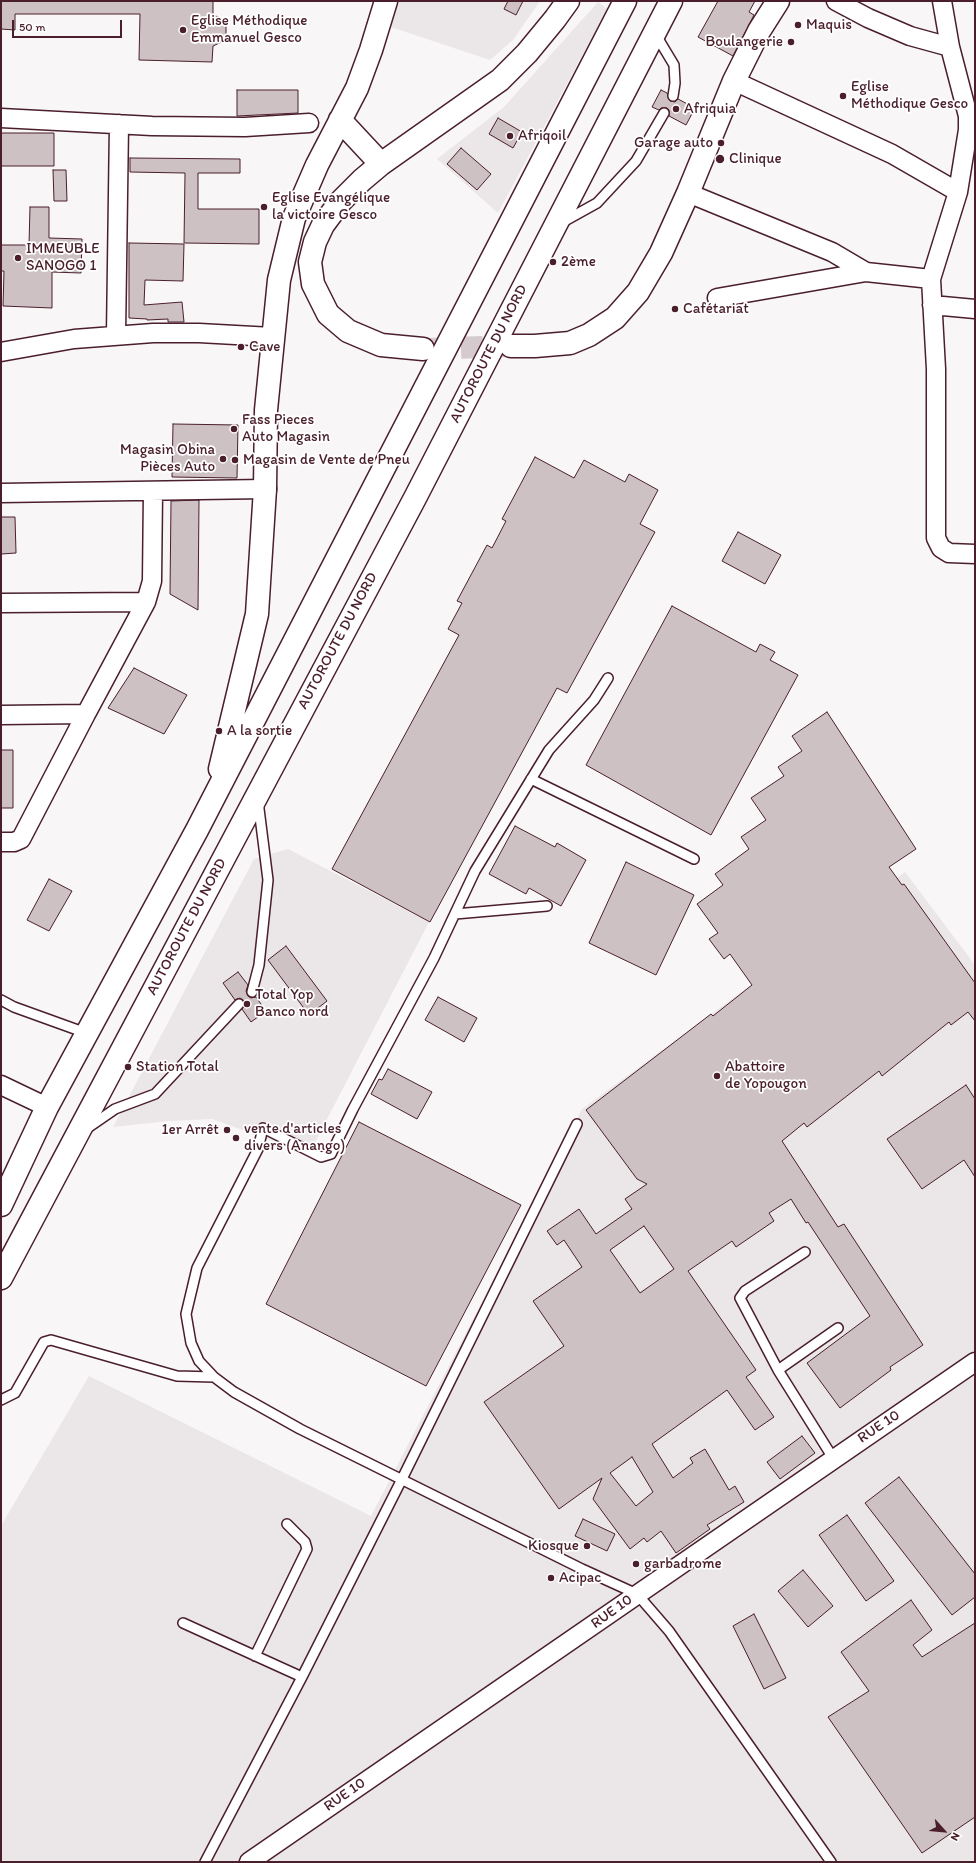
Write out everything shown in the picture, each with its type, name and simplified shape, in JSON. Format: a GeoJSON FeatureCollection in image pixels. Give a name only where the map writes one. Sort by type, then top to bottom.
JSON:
{"type":"FeatureCollection","features":[{"type":"Feature","properties":{"kind":"main road"},"geometry":{"type":"LineString","coordinates":[[197,830],[216,783],[257,614],[265,489],[266,410],[272,337],[279,280],[294,218],[317,165],[357,88],[371,50],[386,1]]}},
{"type":"Feature","properties":{"kind":"main road"},"geometry":{"type":"LineString","coordinates":[[423,349],[381,345],[348,331],[328,314],[313,284],[310,262],[315,242],[323,225],[340,202],[381,164],[500,80],[527,53],[568,1]]}},
{"type":"Feature","properties":{"kind":"main road"},"geometry":{"type":"LineString","coordinates":[[1,1205],[47,1107],[197,830],[625,1]]}},
{"type":"Feature","properties":{"kind":"main road","name":"AUTOROUTE DU NORD"},"geometry":{"type":"LineString","coordinates":[[1,1278],[257,793],[415,498],[671,1]]}},
{"type":"Feature","properties":{"kind":"main road"},"geometry":{"type":"LineString","coordinates":[[511,346],[535,346],[570,343],[589,335],[615,318],[638,292],[661,253],[688,193],[734,81],[759,31],[778,1]]}},
{"type":"Feature","properties":{"kind":"main road"},"geometry":{"type":"LineString","coordinates":[[340,120],[381,164]]}},
{"type":"Feature","properties":{"kind":"street"},"geometry":{"type":"LineString","coordinates":[[836,1],[868,18],[910,36],[950,47]]}},
{"type":"Feature","properties":{"kind":"street"},"geometry":{"type":"LineString","coordinates":[[942,1],[950,47],[968,116],[968,130],[958,192],[931,279],[936,369],[936,538],[941,548],[949,553],[975,554]]}},
{"type":"Feature","properties":{"kind":"street"},"geometry":{"type":"LineString","coordinates":[[734,81],[892,154],[958,192]]}},
{"type":"Feature","properties":{"kind":"street"},"geometry":{"type":"LineString","coordinates":[[1,118],[119,124],[245,127],[309,122]]}},
{"type":"Feature","properties":{"kind":"street"},"geometry":{"type":"LineString","coordinates":[[116,335],[119,124]]}},
{"type":"Feature","properties":{"kind":"street"},"geometry":{"type":"LineString","coordinates":[[688,193],[832,252],[866,272]]}},
{"type":"Feature","properties":{"kind":"street"},"geometry":{"type":"LineString","coordinates":[[717,298],[866,272],[931,279]]}},
{"type":"Feature","properties":{"kind":"street"},"geometry":{"type":"LineString","coordinates":[[932,305],[975,309]]}},
{"type":"Feature","properties":{"kind":"street"},"geometry":{"type":"LineString","coordinates":[[1,352],[36,345],[116,335],[199,333],[272,337]]}},
{"type":"Feature","properties":{"kind":"street"},"geometry":{"type":"LineString","coordinates":[[1,493],[265,489]]}},
{"type":"Feature","properties":{"kind":"street"},"geometry":{"type":"LineString","coordinates":[[1,842],[14,842],[21,839],[146,602],[152,574],[153,491]]}},
{"type":"Feature","properties":{"kind":"street"},"geometry":{"type":"LineString","coordinates":[[1,603],[146,602]]}},
{"type":"Feature","properties":{"kind":"street"},"geometry":{"type":"LineString","coordinates":[[1,715],[86,714]]}},
{"type":"Feature","properties":{"kind":"street"},"geometry":{"type":"LineString","coordinates":[[1,1085],[47,1107]]}},
{"type":"Feature","properties":{"kind":"street","name":"RUE 10"},"geometry":{"type":"LineString","coordinates":[[249,1862],[591,1628],[637,1594],[833,1458],[975,1362]]}},
{"type":"Feature","properties":{"kind":"lane"},"geometry":{"type":"LineString","coordinates":[[655,33],[674,65],[675,83],[672,96]]}},
{"type":"Feature","properties":{"kind":"lane"},"geometry":{"type":"LineString","coordinates":[[554,226],[574,218],[597,203],[636,161],[664,113]]}},
{"type":"Feature","properties":{"kind":"lane"},"geometry":{"type":"LineString","coordinates":[[608,678],[594,700],[549,750],[475,871],[434,958],[353,1109],[332,1154],[321,1157],[263,1128],[258,1149],[197,1268],[186,1314],[191,1343],[199,1361],[214,1377],[234,1392],[300,1429],[582,1569],[637,1594],[668,1631],[831,1862]]}},
{"type":"Feature","properties":{"kind":"lane"},"geometry":{"type":"LineString","coordinates":[[531,779],[694,859]]}},
{"type":"Feature","properties":{"kind":"lane"},"geometry":{"type":"LineString","coordinates":[[252,992],[259,965],[268,880],[257,793]]}},
{"type":"Feature","properties":{"kind":"lane"},"geometry":{"type":"LineString","coordinates":[[455,914],[547,906]]}},
{"type":"Feature","properties":{"kind":"lane"},"geometry":{"type":"LineString","coordinates":[[1,1000],[14,1007],[86,1033]]}},
{"type":"Feature","properties":{"kind":"lane"},"geometry":{"type":"LineString","coordinates":[[77,1136],[115,1109],[155,1094],[239,1004]]}},
{"type":"Feature","properties":{"kind":"lane"},"geometry":{"type":"LineString","coordinates":[[205,1862],[302,1677],[402,1479],[577,1124]]}},
{"type":"Feature","properties":{"kind":"lane"},"geometry":{"type":"LineString","coordinates":[[804,1252],[745,1291],[740,1298],[778,1370],[833,1458]]}},
{"type":"Feature","properties":{"kind":"lane"},"geometry":{"type":"LineString","coordinates":[[778,1370],[838,1328]]}},
{"type":"Feature","properties":{"kind":"lane"},"geometry":{"type":"LineString","coordinates":[[1,1400],[15,1393],[44,1342],[51,1340],[176,1376],[214,1377]]}},
{"type":"Feature","properties":{"kind":"lane"},"geometry":{"type":"LineString","coordinates":[[255,1656],[307,1549],[305,1542],[287,1524]]}},
{"type":"Feature","properties":{"kind":"lane"},"geometry":{"type":"LineString","coordinates":[[183,1623],[302,1677]]}},
{"type":"Feature","properties":{"kind":"shaded area"},"geometry":{"type":"Polygon","coordinates":[[[393,1],[540,1],[513,40],[490,60],[388,26],[393,1]]]}},
{"type":"Feature","properties":{"kind":"shaded area"},"geometry":{"type":"Polygon","coordinates":[[[598,2],[607,9],[498,213],[437,159],[504,107],[598,2]]]}},
{"type":"Feature","properties":{"kind":"shaded area"},"geometry":{"type":"Polygon","coordinates":[[[288,849],[429,922],[309,1154],[212,1119],[169,1121],[113,1127],[254,859],[288,849]]]}},
{"type":"Feature","properties":{"kind":"shaded area"},"geometry":{"type":"Polygon","coordinates":[[[905,872],[975,965],[975,1862],[1,1862],[1,1526],[89,1376],[371,1516],[582,1109],[905,872]]]}},
{"type":"Feature","properties":{"kind":"building","name":"Eglise Méthodique Emmanuel Gesco"},"geometry":{"type":"Polygon","coordinates":[[[1,1],[213,1],[213,15],[226,20],[226,40],[213,46],[212,62],[139,60],[140,14],[15,14],[15,30],[1,29],[1,1]]]}},
{"type":"Feature","properties":{"kind":"building"},"geometry":{"type":"Polygon","coordinates":[[[508,1],[523,1],[516,15],[504,9],[508,1]]]}},
{"type":"Feature","properties":{"kind":"building"},"geometry":{"type":"Polygon","coordinates":[[[718,1],[755,1],[749,12],[754,15],[733,56],[698,37],[718,1]]]}},
{"type":"Feature","properties":{"kind":"building"},"geometry":{"type":"Polygon","coordinates":[[[237,90],[298,90],[298,113],[237,116],[237,90]]]}},
{"type":"Feature","properties":{"kind":"building"},"geometry":{"type":"Polygon","coordinates":[[[661,90],[667,93],[670,101],[675,102],[678,99],[695,108],[686,125],[669,116],[669,110],[667,108],[661,108],[659,110],[652,107],[661,90]]]}},
{"type":"Feature","properties":{"kind":"building"},"geometry":{"type":"Polygon","coordinates":[[[498,118],[522,132],[513,148],[489,134],[498,118]]]}},
{"type":"Feature","properties":{"kind":"building"},"geometry":{"type":"Polygon","coordinates":[[[1,133],[54,133],[54,166],[1,166],[1,133]]]}},
{"type":"Feature","properties":{"kind":"building"},"geometry":{"type":"Polygon","coordinates":[[[461,148],[491,174],[477,190],[447,164],[461,148]]]}},
{"type":"Feature","properties":{"kind":"building"},"geometry":{"type":"Polygon","coordinates":[[[130,158],[240,159],[240,173],[198,173],[198,209],[259,209],[259,244],[184,243],[185,173],[130,172],[130,158]]]}},
{"type":"Feature","properties":{"kind":"building"},"geometry":{"type":"Polygon","coordinates":[[[53,170],[66,170],[67,201],[54,201],[53,170]]]}},
{"type":"Feature","properties":{"kind":"building"},"geometry":{"type":"Polygon","coordinates":[[[30,207],[49,207],[49,238],[82,239],[81,273],[52,272],[52,308],[3,306],[4,271],[1,271],[1,245],[29,245],[30,207]]]}},
{"type":"Feature","properties":{"kind":"building"},"geometry":{"type":"Polygon","coordinates":[[[129,243],[184,244],[183,281],[145,280],[144,305],[182,302],[184,322],[168,322],[168,319],[147,320],[129,318],[129,243]]]}},
{"type":"Feature","properties":{"kind":"building"},"geometry":{"type":"Polygon","coordinates":[[[173,424],[238,425],[237,478],[172,477],[173,424]]]}},
{"type":"Feature","properties":{"kind":"building"},"geometry":{"type":"Polygon","coordinates":[[[535,457],[574,478],[584,460],[625,482],[629,474],[658,490],[640,524],[655,532],[567,693],[557,688],[430,922],[332,869],[459,635],[448,629],[462,603],[457,601],[487,545],[492,548],[506,521],[502,519],[535,457]]]}},
{"type":"Feature","properties":{"kind":"building"},"geometry":{"type":"Polygon","coordinates":[[[199,500],[198,610],[170,594],[171,501],[199,500]]]}},
{"type":"Feature","properties":{"kind":"building"},"geometry":{"type":"Polygon","coordinates":[[[1,517],[15,517],[16,553],[1,554],[1,517]]]}},
{"type":"Feature","properties":{"kind":"building"},"geometry":{"type":"Polygon","coordinates":[[[738,532],[781,555],[765,584],[722,561],[738,532]]]}},
{"type":"Feature","properties":{"kind":"building"},"geometry":{"type":"Polygon","coordinates":[[[672,606],[756,652],[760,644],[775,652],[770,660],[798,675],[711,835],[586,765],[672,606]]]}},
{"type":"Feature","properties":{"kind":"building"},"geometry":{"type":"Polygon","coordinates":[[[134,668],[187,695],[164,734],[108,708],[134,668]]]}},
{"type":"Feature","properties":{"kind":"building"},"geometry":{"type":"Polygon","coordinates":[[[827,712],[916,849],[889,867],[902,885],[904,884],[975,983],[975,1021],[968,1012],[951,1025],[949,1022],[882,1076],[879,1071],[807,1127],[804,1123],[782,1141],[838,1227],[844,1224],[923,1345],[890,1367],[891,1370],[840,1408],[807,1363],[870,1316],[808,1222],[806,1223],[791,1199],[769,1213],[774,1221],[736,1247],[732,1241],[688,1271],[756,1370],[746,1377],[774,1417],[755,1430],[727,1390],[652,1444],[673,1478],[693,1463],[690,1458],[705,1449],[729,1490],[735,1486],[744,1502],[707,1525],[710,1529],[676,1553],[661,1531],[647,1542],[644,1538],[630,1549],[593,1499],[602,1478],[559,1509],[484,1402],[564,1346],[533,1301],[582,1267],[564,1240],[557,1245],[547,1231],[579,1209],[596,1234],[632,1209],[625,1199],[647,1184],[637,1179],[586,1110],[711,1014],[713,1016],[752,985],[730,954],[724,959],[709,939],[718,933],[697,904],[723,885],[715,874],[749,849],[741,837],[766,820],[751,798],[784,776],[778,767],[802,751],[792,736],[827,712]],[[644,1226],[610,1250],[640,1293],[674,1269],[644,1226]],[[632,1457],[610,1473],[636,1506],[653,1492],[632,1457]]]}},
{"type":"Feature","properties":{"kind":"building"},"geometry":{"type":"Polygon","coordinates":[[[1,750],[13,750],[13,808],[1,808],[1,750]]]}},
{"type":"Feature","properties":{"kind":"building"},"geometry":{"type":"Polygon","coordinates":[[[515,826],[555,847],[557,843],[586,860],[561,906],[529,888],[526,894],[489,874],[515,826]]]}},
{"type":"Feature","properties":{"kind":"building"},"geometry":{"type":"Polygon","coordinates":[[[626,862],[694,895],[656,975],[589,943],[626,862]]]}},
{"type":"Feature","properties":{"kind":"building"},"geometry":{"type":"Polygon","coordinates":[[[49,879],[72,891],[49,931],[27,920],[49,879]]]}},
{"type":"Feature","properties":{"kind":"building"},"geometry":{"type":"Polygon","coordinates":[[[286,946],[327,1001],[309,1015],[268,960],[286,946]]]}},
{"type":"Feature","properties":{"kind":"building"},"geometry":{"type":"Polygon","coordinates":[[[238,972],[248,985],[246,991],[248,996],[251,998],[256,997],[266,1011],[251,1022],[242,1009],[245,1005],[243,1000],[240,998],[235,1000],[223,983],[238,972]]]}},
{"type":"Feature","properties":{"kind":"building"},"geometry":{"type":"Polygon","coordinates":[[[438,997],[477,1018],[464,1042],[425,1020],[438,997]]]}},
{"type":"Feature","properties":{"kind":"building"},"geometry":{"type":"Polygon","coordinates":[[[388,1069],[432,1092],[417,1119],[371,1094],[379,1079],[382,1080],[388,1069]]]}},
{"type":"Feature","properties":{"kind":"building"},"geometry":{"type":"Polygon","coordinates":[[[966,1085],[975,1099],[975,1177],[964,1160],[922,1189],[887,1139],[966,1085]]]}},
{"type":"Feature","properties":{"kind":"building"},"geometry":{"type":"Polygon","coordinates":[[[359,1122],[521,1205],[426,1386],[266,1304],[359,1122]]]}},
{"type":"Feature","properties":{"kind":"building"},"geometry":{"type":"Polygon","coordinates":[[[802,1436],[815,1453],[780,1479],[767,1462],[802,1436]]]}},
{"type":"Feature","properties":{"kind":"building"},"geometry":{"type":"Polygon","coordinates":[[[899,1477],[975,1574],[975,1597],[952,1615],[865,1503],[899,1477]]]}},
{"type":"Feature","properties":{"kind":"building"},"geometry":{"type":"Polygon","coordinates":[[[847,1515],[894,1581],[866,1601],[819,1535],[847,1515]]]}},
{"type":"Feature","properties":{"kind":"building"},"geometry":{"type":"Polygon","coordinates":[[[583,1519],[615,1534],[607,1551],[575,1536],[583,1519]]]}},
{"type":"Feature","properties":{"kind":"building"},"geometry":{"type":"Polygon","coordinates":[[[803,1570],[833,1606],[808,1627],[778,1591],[803,1570]]]}},
{"type":"Feature","properties":{"kind":"building"},"geometry":{"type":"Polygon","coordinates":[[[911,1600],[932,1630],[913,1645],[922,1657],[975,1623],[975,1817],[922,1853],[828,1717],[869,1691],[841,1652],[911,1600]]]}},
{"type":"Feature","properties":{"kind":"building"},"geometry":{"type":"Polygon","coordinates":[[[754,1614],[786,1678],[764,1689],[733,1626],[754,1614]]]}},
{"type":"Feature","properties":{"kind":"tunnel"},"geometry":{"type":"LineString","coordinates":[[428,349],[510,346]]}},
{"type":"Feature","properties":{"kind":"place","name":"Maquis"},"geometry":{"type":"Point","coordinates":[798,25]}},
{"type":"Feature","properties":{"kind":"place","name":"Eglise Méthodique Emmanuel Gesco"},"geometry":{"type":"Point","coordinates":[183,30]}},
{"type":"Feature","properties":{"kind":"place","name":"Boulangerie"},"geometry":{"type":"Point","coordinates":[791,42]}},
{"type":"Feature","properties":{"kind":"place","name":"Eglise Méthodique Gesco"},"geometry":{"type":"Point","coordinates":[843,96]}},
{"type":"Feature","properties":{"kind":"place","name":"Afriquia"},"geometry":{"type":"Point","coordinates":[676,109]}},
{"type":"Feature","properties":{"kind":"place","name":"Afriqoil"},"geometry":{"type":"Point","coordinates":[510,136]}},
{"type":"Feature","properties":{"kind":"place","name":"Garage auto"},"geometry":{"type":"Point","coordinates":[721,143]}},
{"type":"Feature","properties":{"kind":"place","name":"Clinique"},"geometry":{"type":"Point","coordinates":[720,159]}},
{"type":"Feature","properties":{"kind":"place","name":"Eglise Evangélique la victoire Gesco"},"geometry":{"type":"Point","coordinates":[264,207]}},
{"type":"Feature","properties":{"kind":"place","name":"IMMEUBLE SANOGO 1"},"geometry":{"type":"Point","coordinates":[18,258]}},
{"type":"Feature","properties":{"kind":"place","name":"2ème"},"geometry":{"type":"Point","coordinates":[553,262]}},
{"type":"Feature","properties":{"kind":"place","name":"Cafétariat"},"geometry":{"type":"Point","coordinates":[675,309]}},
{"type":"Feature","properties":{"kind":"place","name":"Cave"},"geometry":{"type":"Point","coordinates":[241,347]}},
{"type":"Feature","properties":{"kind":"place","name":"Fass Pieces Auto Magasin"},"geometry":{"type":"Point","coordinates":[234,429]}},
{"type":"Feature","properties":{"kind":"place","name":"Magasin Obina Pièces Auto"},"geometry":{"type":"Point","coordinates":[223,459]}},
{"type":"Feature","properties":{"kind":"place","name":"Magasin de Vente de Pneu"},"geometry":{"type":"Point","coordinates":[235,460]}},
{"type":"Feature","properties":{"kind":"place","name":"A la sortie"},"geometry":{"type":"Point","coordinates":[219,731]}},
{"type":"Feature","properties":{"kind":"place","name":"Total Yop Banco nord"},"geometry":{"type":"Point","coordinates":[247,1004]}},
{"type":"Feature","properties":{"kind":"place","name":"Station Total"},"geometry":{"type":"Point","coordinates":[128,1067]}},
{"type":"Feature","properties":{"kind":"place","name":"Abattoire de Yopougon"},"geometry":{"type":"Point","coordinates":[717,1076]}},
{"type":"Feature","properties":{"kind":"place","name":"1er Arrêt"},"geometry":{"type":"Point","coordinates":[227,1130]}},
{"type":"Feature","properties":{"kind":"place","name":"vente d'articles divers (Anango)"},"geometry":{"type":"Point","coordinates":[236,1138]}},
{"type":"Feature","properties":{"kind":"place","name":"Kiosque"},"geometry":{"type":"Point","coordinates":[587,1546]}},
{"type":"Feature","properties":{"kind":"place","name":"garbadrome"},"geometry":{"type":"Point","coordinates":[636,1564]}},
{"type":"Feature","properties":{"kind":"place","name":"Acipac"},"geometry":{"type":"Point","coordinates":[551,1578]}}]}
